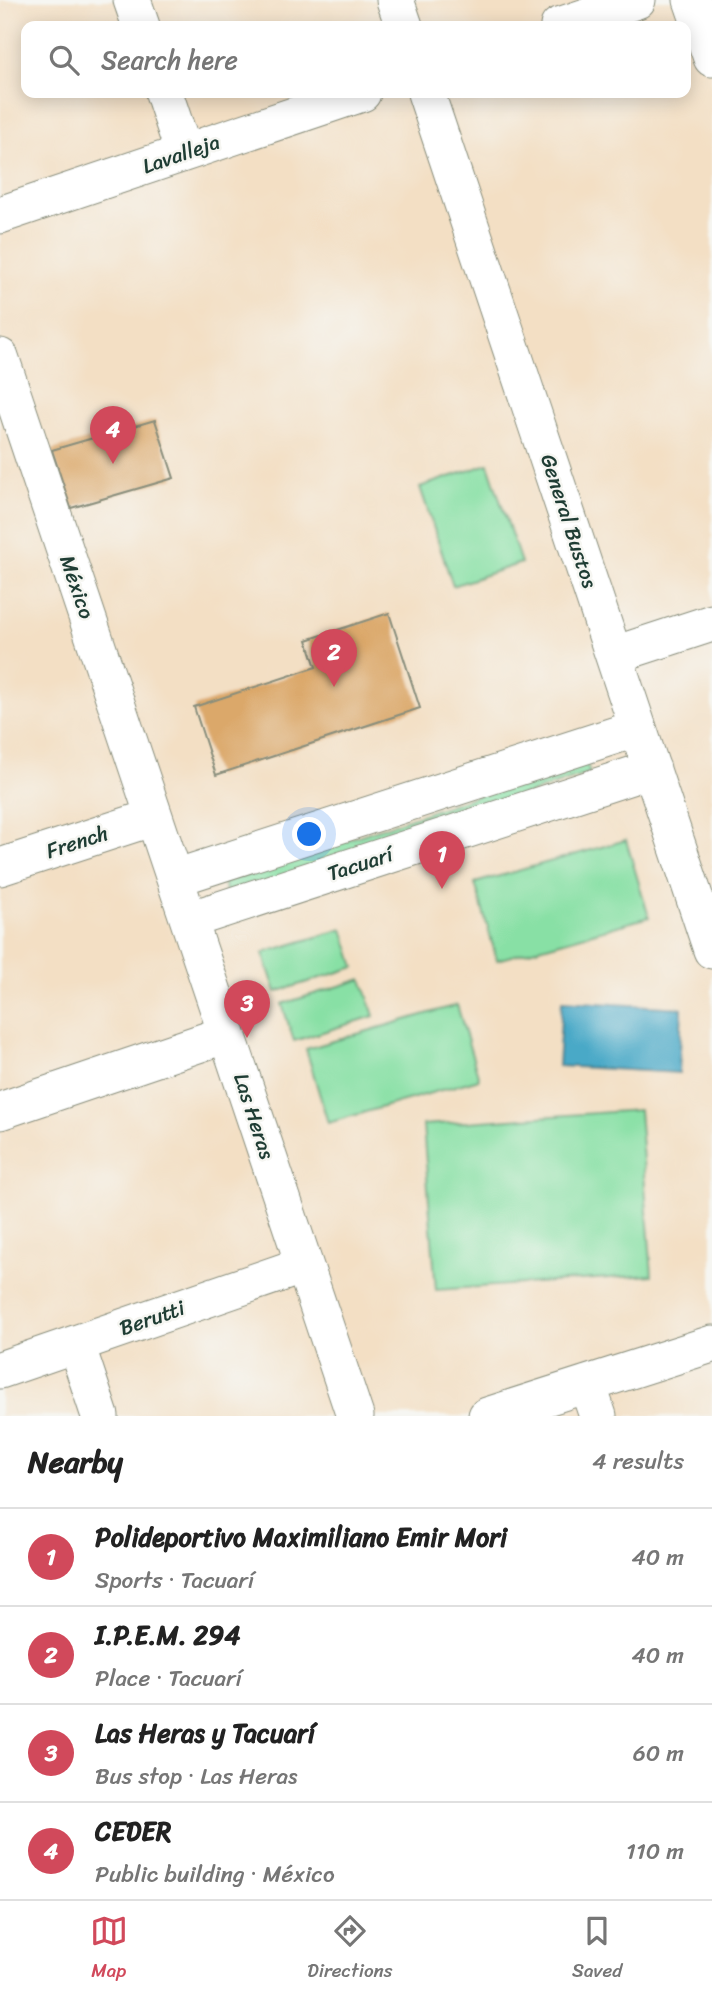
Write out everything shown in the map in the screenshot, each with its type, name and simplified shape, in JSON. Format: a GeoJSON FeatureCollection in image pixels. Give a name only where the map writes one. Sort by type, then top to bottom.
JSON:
{"type":"FeatureCollection","features":[{"type":"Feature","properties":{"kind":"street"},"geometry":{"type":"LineString","coordinates":[[132,0],[139,21]]}},
{"type":"Feature","properties":{"kind":"street"},"geometry":{"type":"LineString","coordinates":[[395,0],[402,21]]}},
{"type":"Feature","properties":{"kind":"street"},"geometry":{"type":"LineString","coordinates":[[574,21],[638,0]]}},
{"type":"Feature","properties":{"kind":"street"},"geometry":{"type":"LineString","coordinates":[[692,0],[712,58]]}},
{"type":"Feature","properties":{"kind":"street"},"geometry":{"type":"LineString","coordinates":[[166,98],[184,153]]}},
{"type":"Feature","properties":{"kind":"street","name":"Lavalleja"},"geometry":{"type":"LineString","coordinates":[[0,215],[347,98]]}},
{"type":"Feature","properties":{"kind":"street","name":"General Bustos"},"geometry":{"type":"LineString","coordinates":[[428,98],[652,769],[701,879],[712,950]]}},
{"type":"Feature","properties":{"kind":"street","name":"México"},"geometry":{"type":"LineString","coordinates":[[0,357],[154,817]]}},
{"type":"Feature","properties":{"kind":"street"},"geometry":{"type":"LineString","coordinates":[[614,655],[712,623]]}},
{"type":"Feature","properties":{"kind":"street","name":"Tacuarí"},"geometry":{"type":"LineString","coordinates":[[175,878],[638,728]]}},
{"type":"Feature","properties":{"kind":"street","name":"Tacuarí"},"geometry":{"type":"LineString","coordinates":[[189,920],[652,769]]}},
{"type":"Feature","properties":{"kind":"street","name":"French"},"geometry":{"type":"LineString","coordinates":[[0,867],[154,817]]}},
{"type":"Feature","properties":{"kind":"street","name":"Las Heras"},"geometry":{"type":"LineString","coordinates":[[154,817],[355,1416]]}},
{"type":"Feature","properties":{"kind":"street"},"geometry":{"type":"LineString","coordinates":[[0,1111],[227,1034]]}},
{"type":"Feature","properties":{"kind":"street","name":"Berutti"},"geometry":{"type":"LineString","coordinates":[[0,1370],[304,1265]]}},
{"type":"Feature","properties":{"kind":"street"},"geometry":{"type":"LineString","coordinates":[[76,1344],[100,1416]]}},
{"type":"Feature","properties":{"kind":"street"},"geometry":{"type":"LineString","coordinates":[[487,1416],[592,1400],[712,1344]]}},
{"type":"Feature","properties":{"kind":"green space"},"geometry":{"type":"Polygon","coordinates":[[[488,464],[521,563],[453,586],[420,487],[488,464]]]}},
{"type":"Feature","properties":{"kind":"green space"},"geometry":{"type":"Polygon","coordinates":[[[585,759],[590,773],[228,896],[223,882],[585,759]]]}},
{"type":"Feature","properties":{"kind":"green space"},"geometry":{"type":"Polygon","coordinates":[[[626,840],[649,917],[497,960],[475,883],[626,840]]]}},
{"type":"Feature","properties":{"kind":"green space"},"geometry":{"type":"Polygon","coordinates":[[[343,929],[355,967],[276,992],[263,953],[343,929]]]}},
{"type":"Feature","properties":{"kind":"green space"},"geometry":{"type":"Polygon","coordinates":[[[362,979],[374,1016],[294,1041],[282,1004],[362,979]]]}},
{"type":"Feature","properties":{"kind":"green space"},"geometry":{"type":"Polygon","coordinates":[[[457,1005],[479,1079],[328,1123],[306,1049],[457,1005]]]}},
{"type":"Feature","properties":{"kind":"green space"},"geometry":{"type":"Polygon","coordinates":[[[639,1110],[652,1275],[436,1290],[423,1125],[639,1110]]]}},
{"type":"Feature","properties":{"kind":"water"},"geometry":{"type":"Polygon","coordinates":[[[562,1001],[682,1008],[679,1073],[558,1066],[562,1001]]]}},
{"type":"Feature","properties":{"kind":"building"},"geometry":{"type":"Polygon","coordinates":[[[155,420],[174,478],[71,508],[52,450],[155,420]]]}},
{"type":"Feature","properties":{"kind":"building"},"geometry":{"type":"Polygon","coordinates":[[[389,613],[420,708],[216,775],[194,707],[316,667],[307,640],[389,613]]]}},
{"type":"Feature","properties":{"kind":"place","name":"CEDER"},"geometry":{"type":"Point","coordinates":[113,464]}},
{"type":"Feature","properties":{"kind":"place","name":"I.P.E.M. 294"},"geometry":{"type":"Point","coordinates":[334,687]}},
{"type":"Feature","properties":{"kind":"place","name":"Polideportivo Maximiliano Emir Mori"},"geometry":{"type":"Point","coordinates":[442,889]}},
{"type":"Feature","properties":{"kind":"place","name":"Las Heras y Tacuarí"},"geometry":{"type":"Point","coordinates":[247,1038]}}]}
